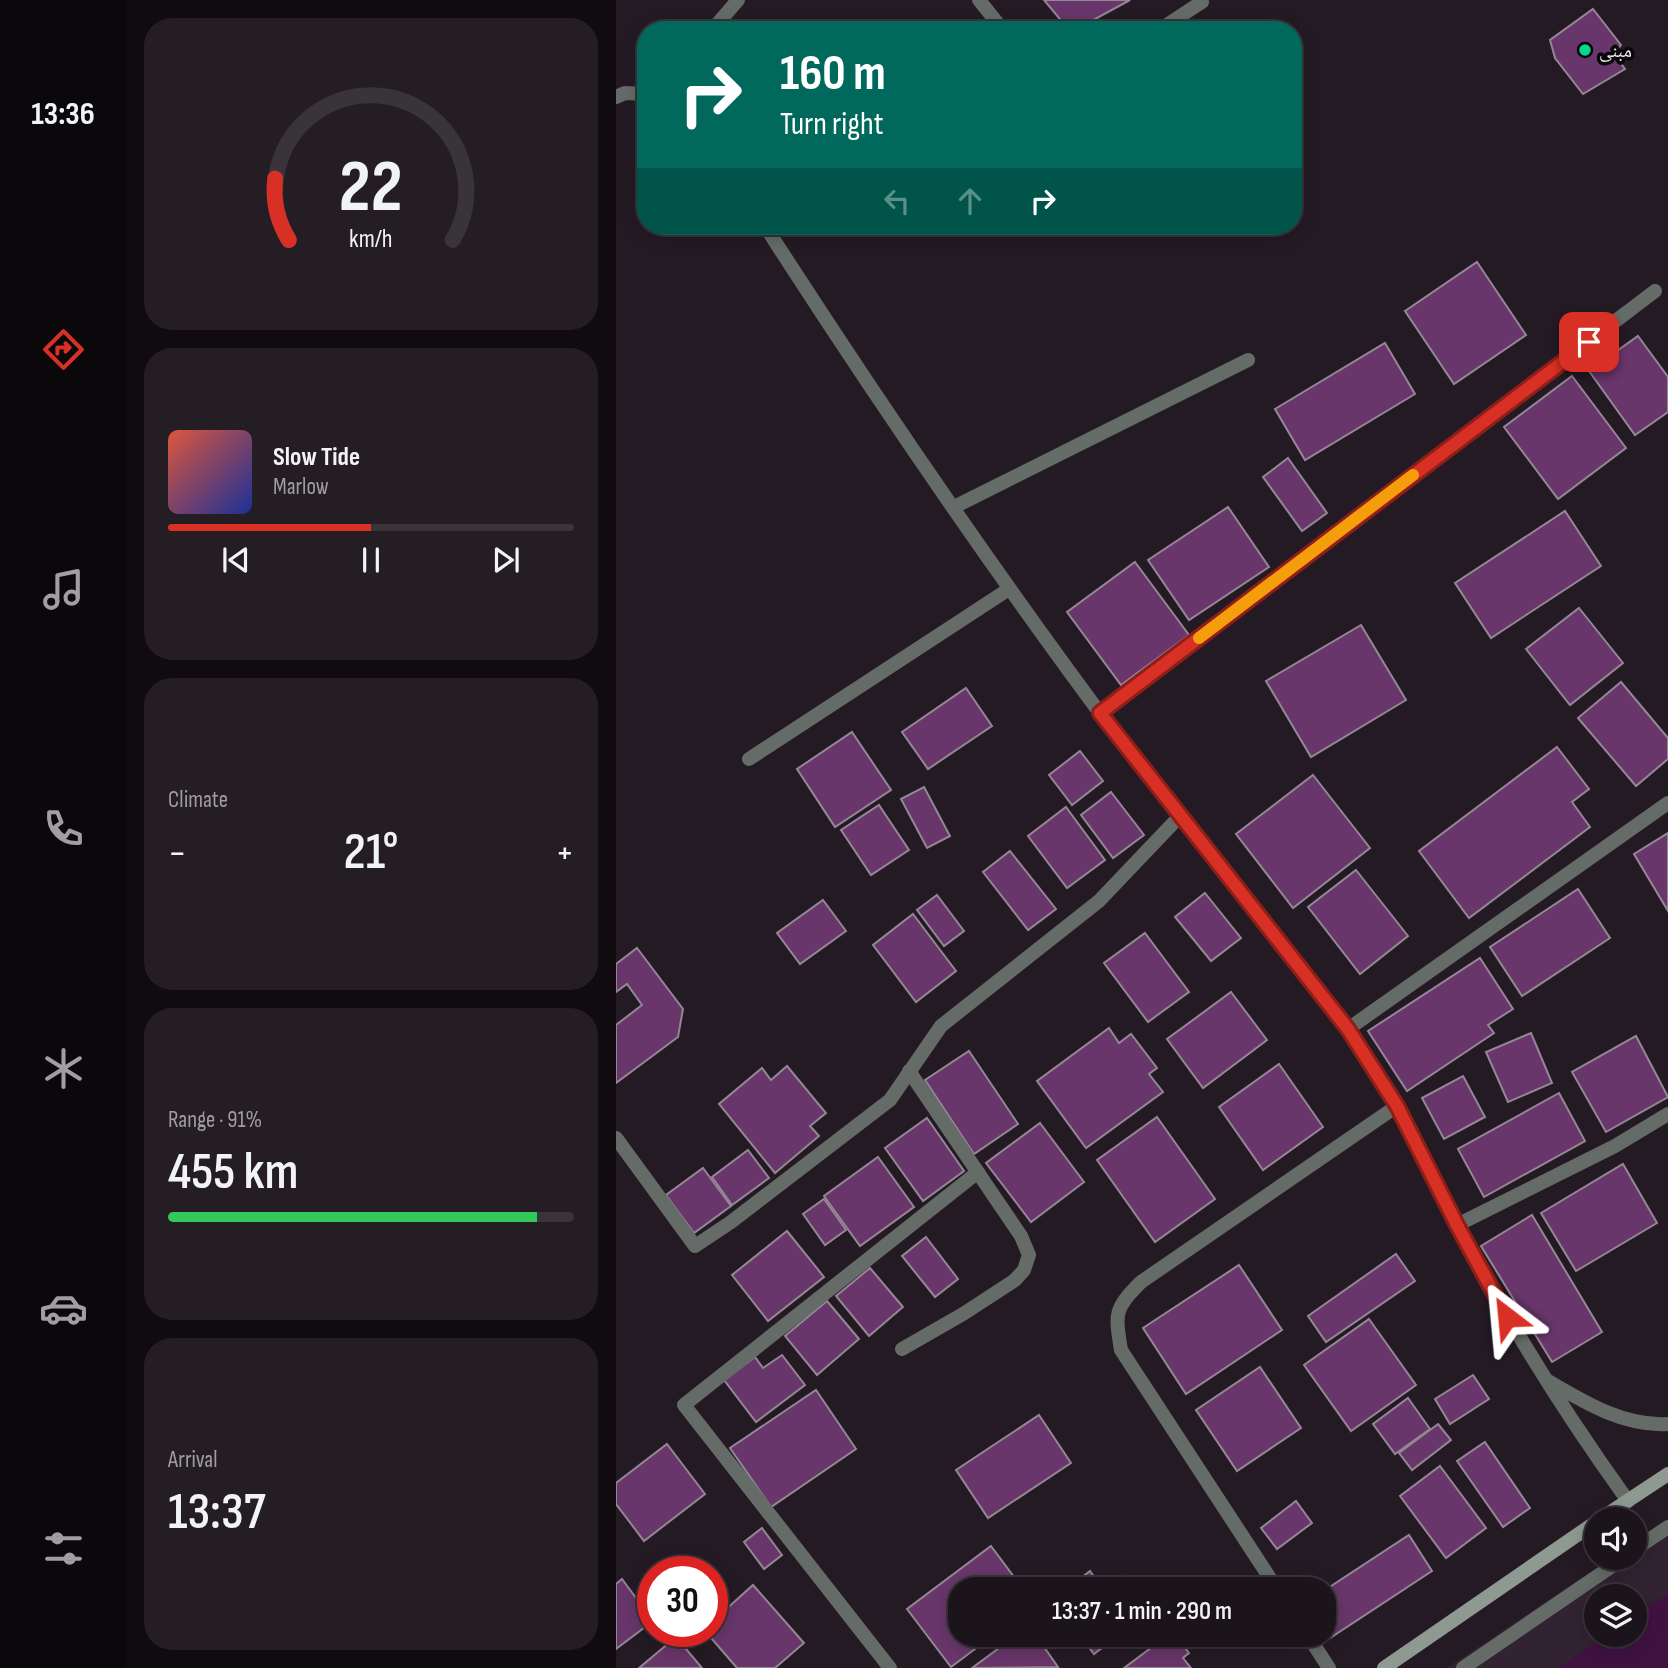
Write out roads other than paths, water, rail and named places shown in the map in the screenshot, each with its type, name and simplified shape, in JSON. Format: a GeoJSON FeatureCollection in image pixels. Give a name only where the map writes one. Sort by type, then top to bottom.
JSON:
{"type":"FeatureCollection","features":[{"type":"Feature","properties":{"kind":"main road"},"geometry":{"type":"LineString","coordinates":[[1619,1507],[1668,1474]]}},
{"type":"Feature","properties":{"kind":"main road"},"geometry":{"type":"LineString","coordinates":[[1384,1668],[1584,1530]]}},
{"type":"Feature","properties":{"kind":"street"},"geometry":{"type":"LineString","coordinates":[[720,21],[738,0]]}},
{"type":"Feature","properties":{"kind":"street"},"geometry":{"type":"LineString","coordinates":[[978,0],[996,21]]}},
{"type":"Feature","properties":{"kind":"street"},"geometry":{"type":"LineString","coordinates":[[1173,21],[1202,2]]}},
{"type":"Feature","properties":{"kind":"street"},"geometry":{"type":"LineString","coordinates":[[616,97],[625,93],[637,94]]}},
{"type":"Feature","properties":{"kind":"street"},"geometry":{"type":"LineString","coordinates":[[771,235],[864,378],[1009,589],[1100,713],[1348,1029],[1397,1106],[1457,1225],[1544,1378],[1628,1501]]}},
{"type":"Feature","properties":{"kind":"street"},"geometry":{"type":"LineString","coordinates":[[1100,713],[1655,291]]}},
{"type":"Feature","properties":{"kind":"street"},"geometry":{"type":"LineString","coordinates":[[954,508],[1248,360]]}},
{"type":"Feature","properties":{"kind":"street"},"geometry":{"type":"LineString","coordinates":[[749,759],[1009,589]]}},
{"type":"Feature","properties":{"kind":"street"},"geometry":{"type":"LineString","coordinates":[[1348,1029],[1668,803]]}},
{"type":"Feature","properties":{"kind":"street"},"geometry":{"type":"LineString","coordinates":[[616,1138],[695,1246],[731,1222],[890,1100],[941,1027],[1099,901],[1180,816]]}},
{"type":"Feature","properties":{"kind":"street"},"geometry":{"type":"LineString","coordinates":[[902,1349],[974,1308],[1015,1280],[1024,1270],[1029,1255],[1021,1236],[909,1071]]}},
{"type":"Feature","properties":{"kind":"street"},"geometry":{"type":"LineString","coordinates":[[1269,1577],[1121,1350],[1116,1321],[1121,1302],[1141,1282],[1397,1106]]}},
{"type":"Feature","properties":{"kind":"street"},"geometry":{"type":"LineString","coordinates":[[1457,1225],[1615,1146],[1668,1114]]}},
{"type":"Feature","properties":{"kind":"street"},"geometry":{"type":"LineString","coordinates":[[890,1668],[684,1405],[978,1172]]}},
{"type":"Feature","properties":{"kind":"street"},"geometry":{"type":"LineString","coordinates":[[1544,1378],[1590,1405],[1622,1418],[1659,1425],[1668,1424]]}},
{"type":"Feature","properties":{"kind":"street"},"geometry":{"type":"LineString","coordinates":[[1647,1541],[1668,1527]]}},
{"type":"Feature","properties":{"kind":"street"},"geometry":{"type":"LineString","coordinates":[[1463,1668],[1606,1570]]}},
{"type":"Feature","properties":{"kind":"street"},"geometry":{"type":"LineString","coordinates":[[1315,1647],[1329,1668]]}},
{"type":"Feature","properties":{"kind":"place","name":"مبنى"},"geometry":{"type":"Point","coordinates":[1585,50]}}]}
